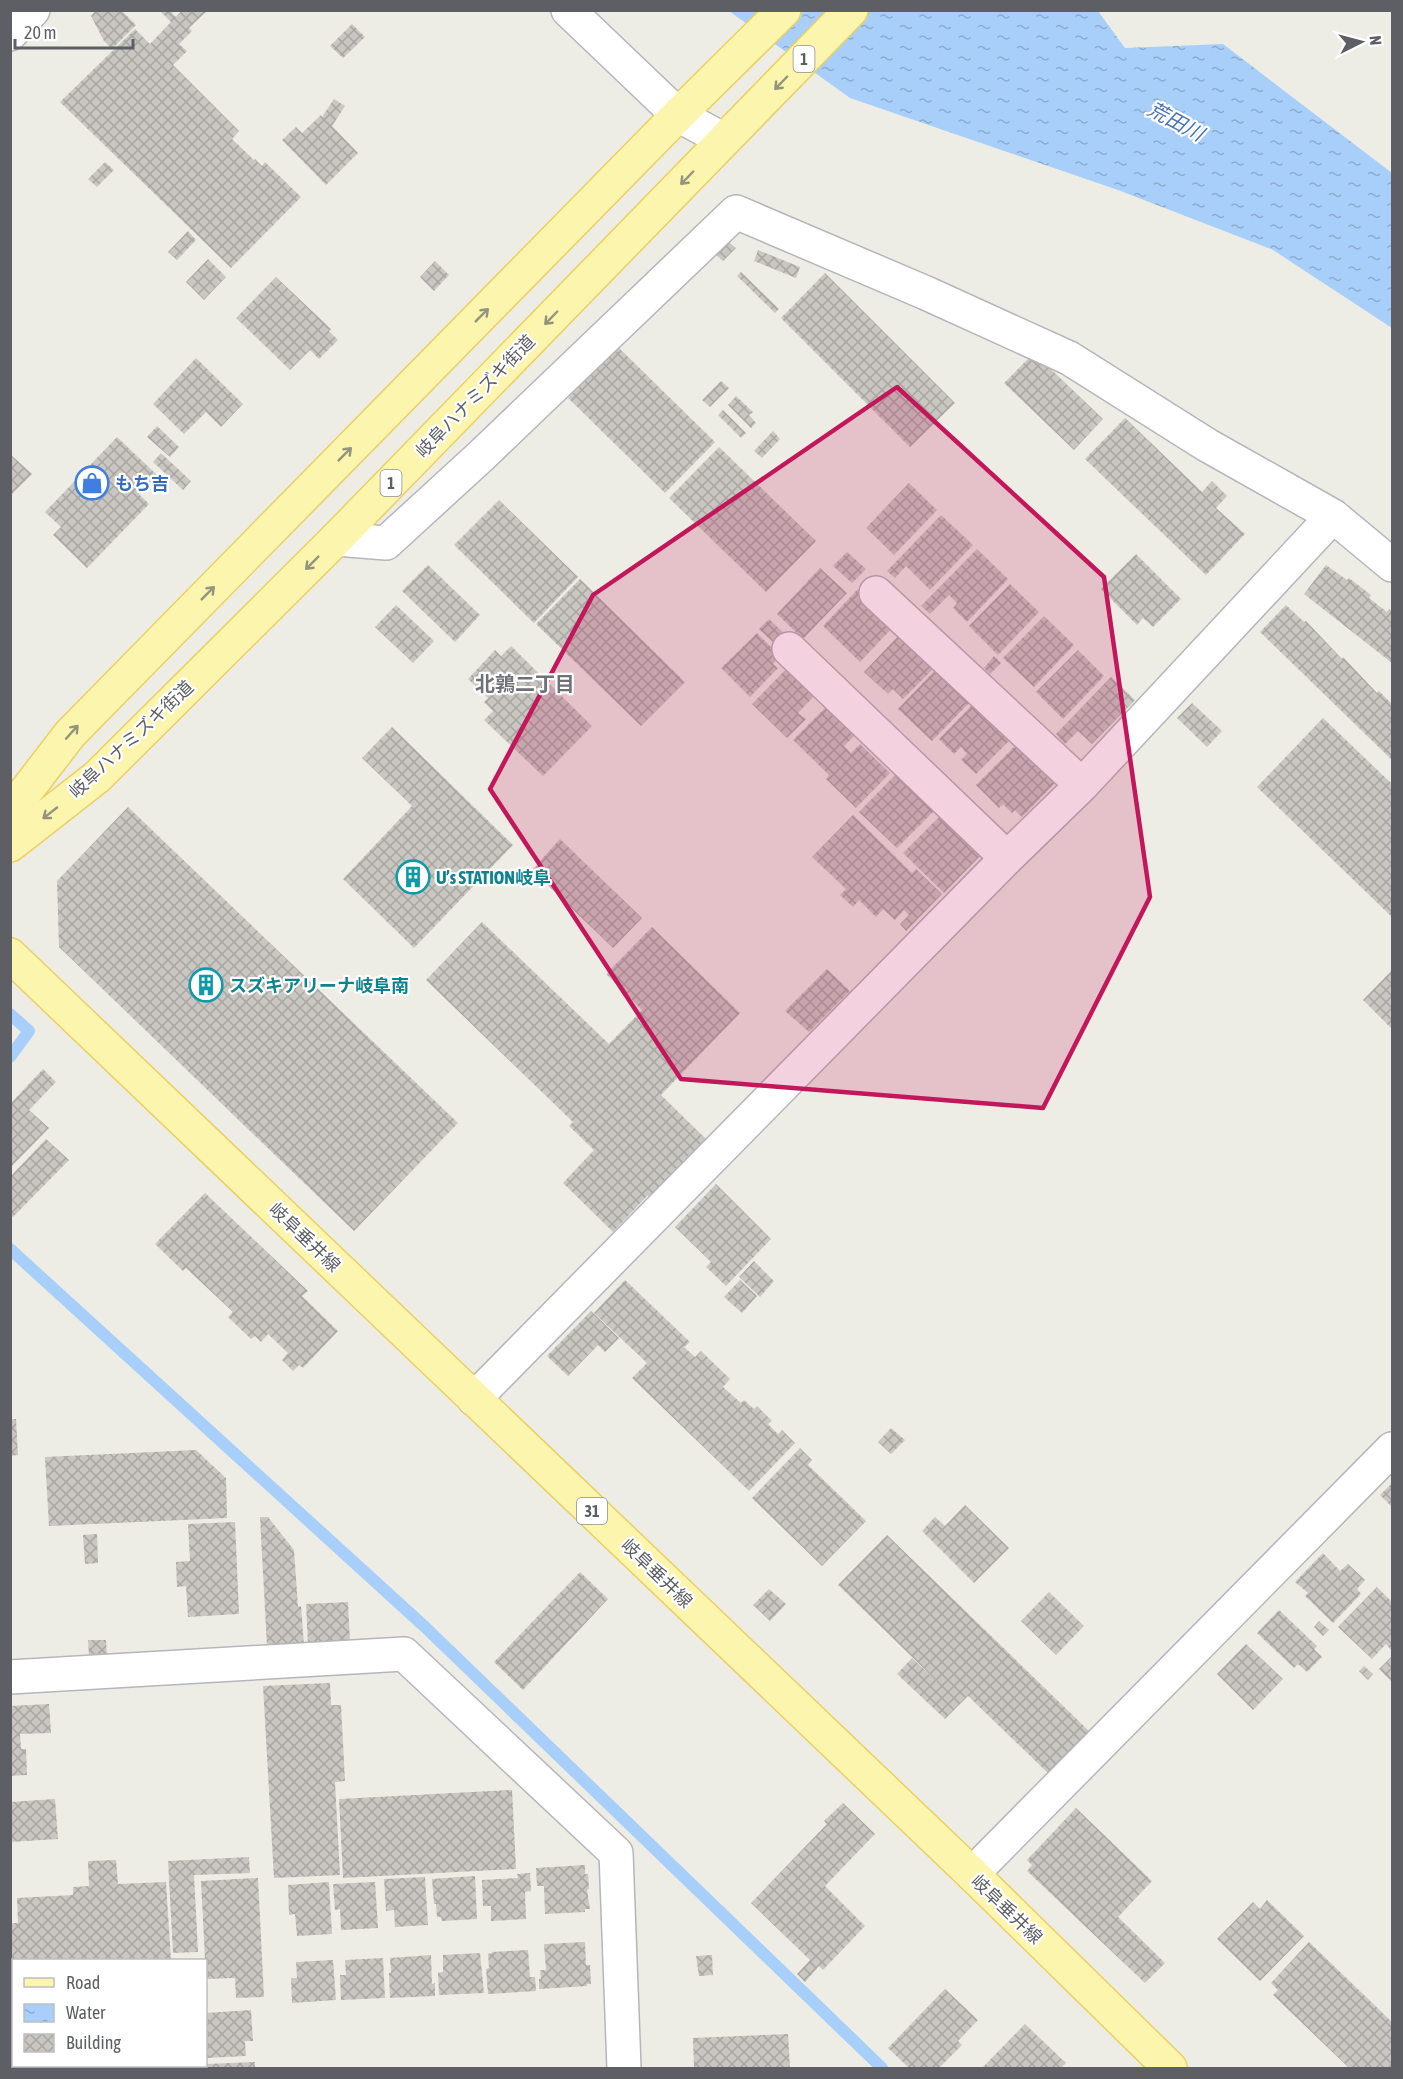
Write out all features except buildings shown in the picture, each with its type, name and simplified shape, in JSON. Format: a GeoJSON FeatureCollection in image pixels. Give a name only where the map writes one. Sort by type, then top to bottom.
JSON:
{"type":"FeatureCollection","features":[{"type":"Feature","properties":{"kind":"main road"},"geometry":{"type":"LineString","coordinates":[[10,812],[70,734],[784,10]]}},
{"type":"Feature","properties":{"kind":"main road","name":"岐阜ハナミズキ街道"},"geometry":{"type":"LineString","coordinates":[[10,845],[97,777],[336,539],[851,10]]}},
{"type":"Feature","properties":{"kind":"main road","name":"岐阜垂井線"},"geometry":{"type":"LineString","coordinates":[[10,955],[972,1874],[1170,2068]]}},
{"type":"Feature","properties":{"kind":"street"},"geometry":{"type":"LineString","coordinates":[[10,34],[33,10]]}},
{"type":"Feature","properties":{"kind":"street"},"geometry":{"type":"LineString","coordinates":[[568,10],[678,115],[724,140]]}},
{"type":"Feature","properties":{"kind":"street"},"geometry":{"type":"LineString","coordinates":[[336,539],[386,543],[481,456],[736,212],[926,293],[1070,358],[1207,445],[1333,516],[1392,564]]}},
{"type":"Feature","properties":{"kind":"street"},"geometry":{"type":"LineString","coordinates":[[474,1399],[1007,858],[1082,785],[1333,516]]}},
{"type":"Feature","properties":{"kind":"street"},"geometry":{"type":"LineString","coordinates":[[876,593],[1082,785]]}},
{"type":"Feature","properties":{"kind":"street"},"geometry":{"type":"LineString","coordinates":[[789,649],[1007,858]]}},
{"type":"Feature","properties":{"kind":"street"},"geometry":{"type":"LineString","coordinates":[[972,1874],[1392,1449]]}},
{"type":"Feature","properties":{"kind":"street"},"geometry":{"type":"LineString","coordinates":[[10,1677],[404,1654],[616,1853],[624,2068]]}},
{"type":"Feature","properties":{"kind":"highlighted area"},"geometry":{"type":"Polygon","coordinates":[[[897,387],[1104,577],[1150,897],[1043,1108],[681,1079],[490,789],[593,595],[897,387]]]}},
{"type":"Feature","properties":{"kind":"water","name":"荒田川"},"geometry":{"type":"Polygon","coordinates":[[[729,11],[1098,11],[1125,48],[1223,44],[1392,173],[1392,328],[1273,250],[1118,190],[850,98],[729,11]]]}},
{"type":"Feature","properties":{"kind":"waterway"},"geometry":{"type":"LineString","coordinates":[[10,1014],[29,1031],[10,1057]]}},
{"type":"Feature","properties":{"kind":"waterway"},"geometry":{"type":"LineString","coordinates":[[10,1249],[425,1627],[882,2068]]}},
{"type":"Feature","properties":{"kind":"place","name":"もち吉"},"geometry":{"type":"Point","coordinates":[92,483]}},
{"type":"Feature","properties":{"kind":"place","name":"U’s STATION岐阜"},"geometry":{"type":"Point","coordinates":[413,877]}},
{"type":"Feature","properties":{"kind":"place","name":"スズキアリーナ岐阜南"},"geometry":{"type":"Point","coordinates":[206,985]}},
{"type":"Feature","properties":{"kind":"district","name":"北鶉二丁目"},"geometry":{"type":"Point","coordinates":[525,683]}}]}
